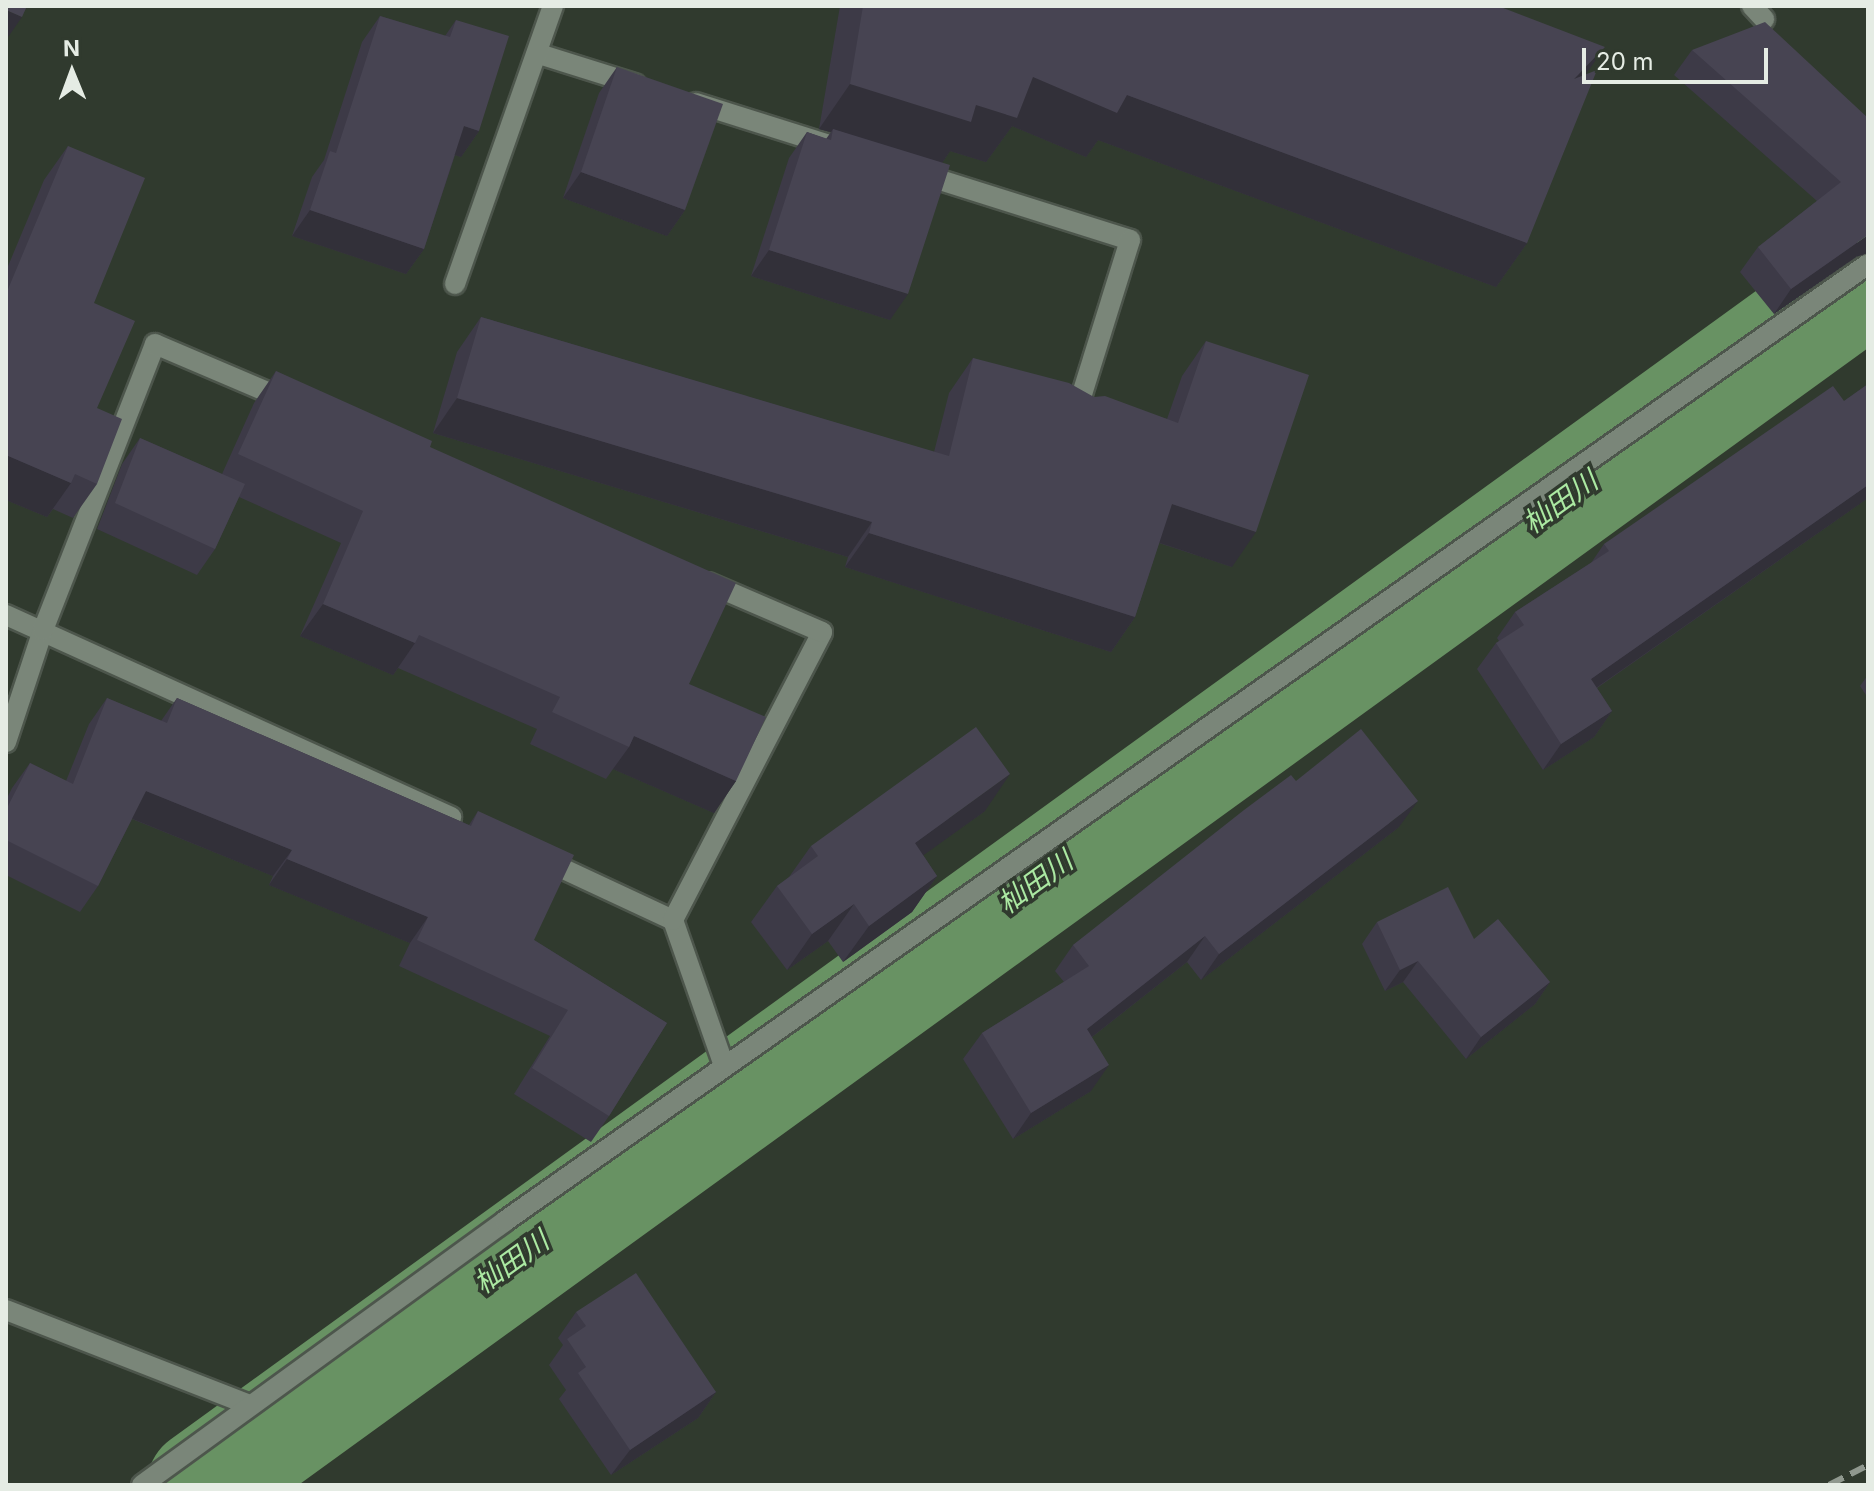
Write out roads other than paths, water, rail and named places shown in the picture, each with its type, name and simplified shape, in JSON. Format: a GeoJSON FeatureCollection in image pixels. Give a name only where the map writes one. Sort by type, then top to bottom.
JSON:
{"type":"FeatureCollection","features":[{"type":"Feature","properties":{"kind":"street"},"geometry":{"type":"LineString","coordinates":[[455,284],[539,54],[553,6]]}},
{"type":"Feature","properties":{"kind":"street"},"geometry":{"type":"LineString","coordinates":[[539,54],[857,154]]}},
{"type":"Feature","properties":{"kind":"street"},"geometry":{"type":"LineString","coordinates":[[903,169],[1130,240],[1074,420]]}},
{"type":"Feature","properties":{"kind":"street"},"geometry":{"type":"LineString","coordinates":[[142,1485],[724,1066],[1868,264]]}},
{"type":"Feature","properties":{"kind":"street"},"geometry":{"type":"LineString","coordinates":[[6,742],[43,630],[155,344],[300,406]]}},
{"type":"Feature","properties":{"kind":"street"},"geometry":{"type":"LineString","coordinates":[[673,920],[822,632],[691,575]]}},
{"type":"Feature","properties":{"kind":"street"},"geometry":{"type":"LineString","coordinates":[[6,615],[473,827]]}},
{"type":"Feature","properties":{"kind":"street"},"geometry":{"type":"LineString","coordinates":[[516,847],[673,920],[724,1066]]}},
{"type":"Feature","properties":{"kind":"street"},"geometry":{"type":"LineString","coordinates":[[6,1310],[250,1405]]}},
{"type":"Feature","properties":{"kind":"waterway","name":"杣田川"},"geometry":{"type":"LineString","coordinates":[[203,1485],[1868,279]]}},
{"type":"Feature","properties":{"kind":"railway"},"geometry":{"type":"LineString","coordinates":[[1829,1485],[1868,1465]]}}]}
